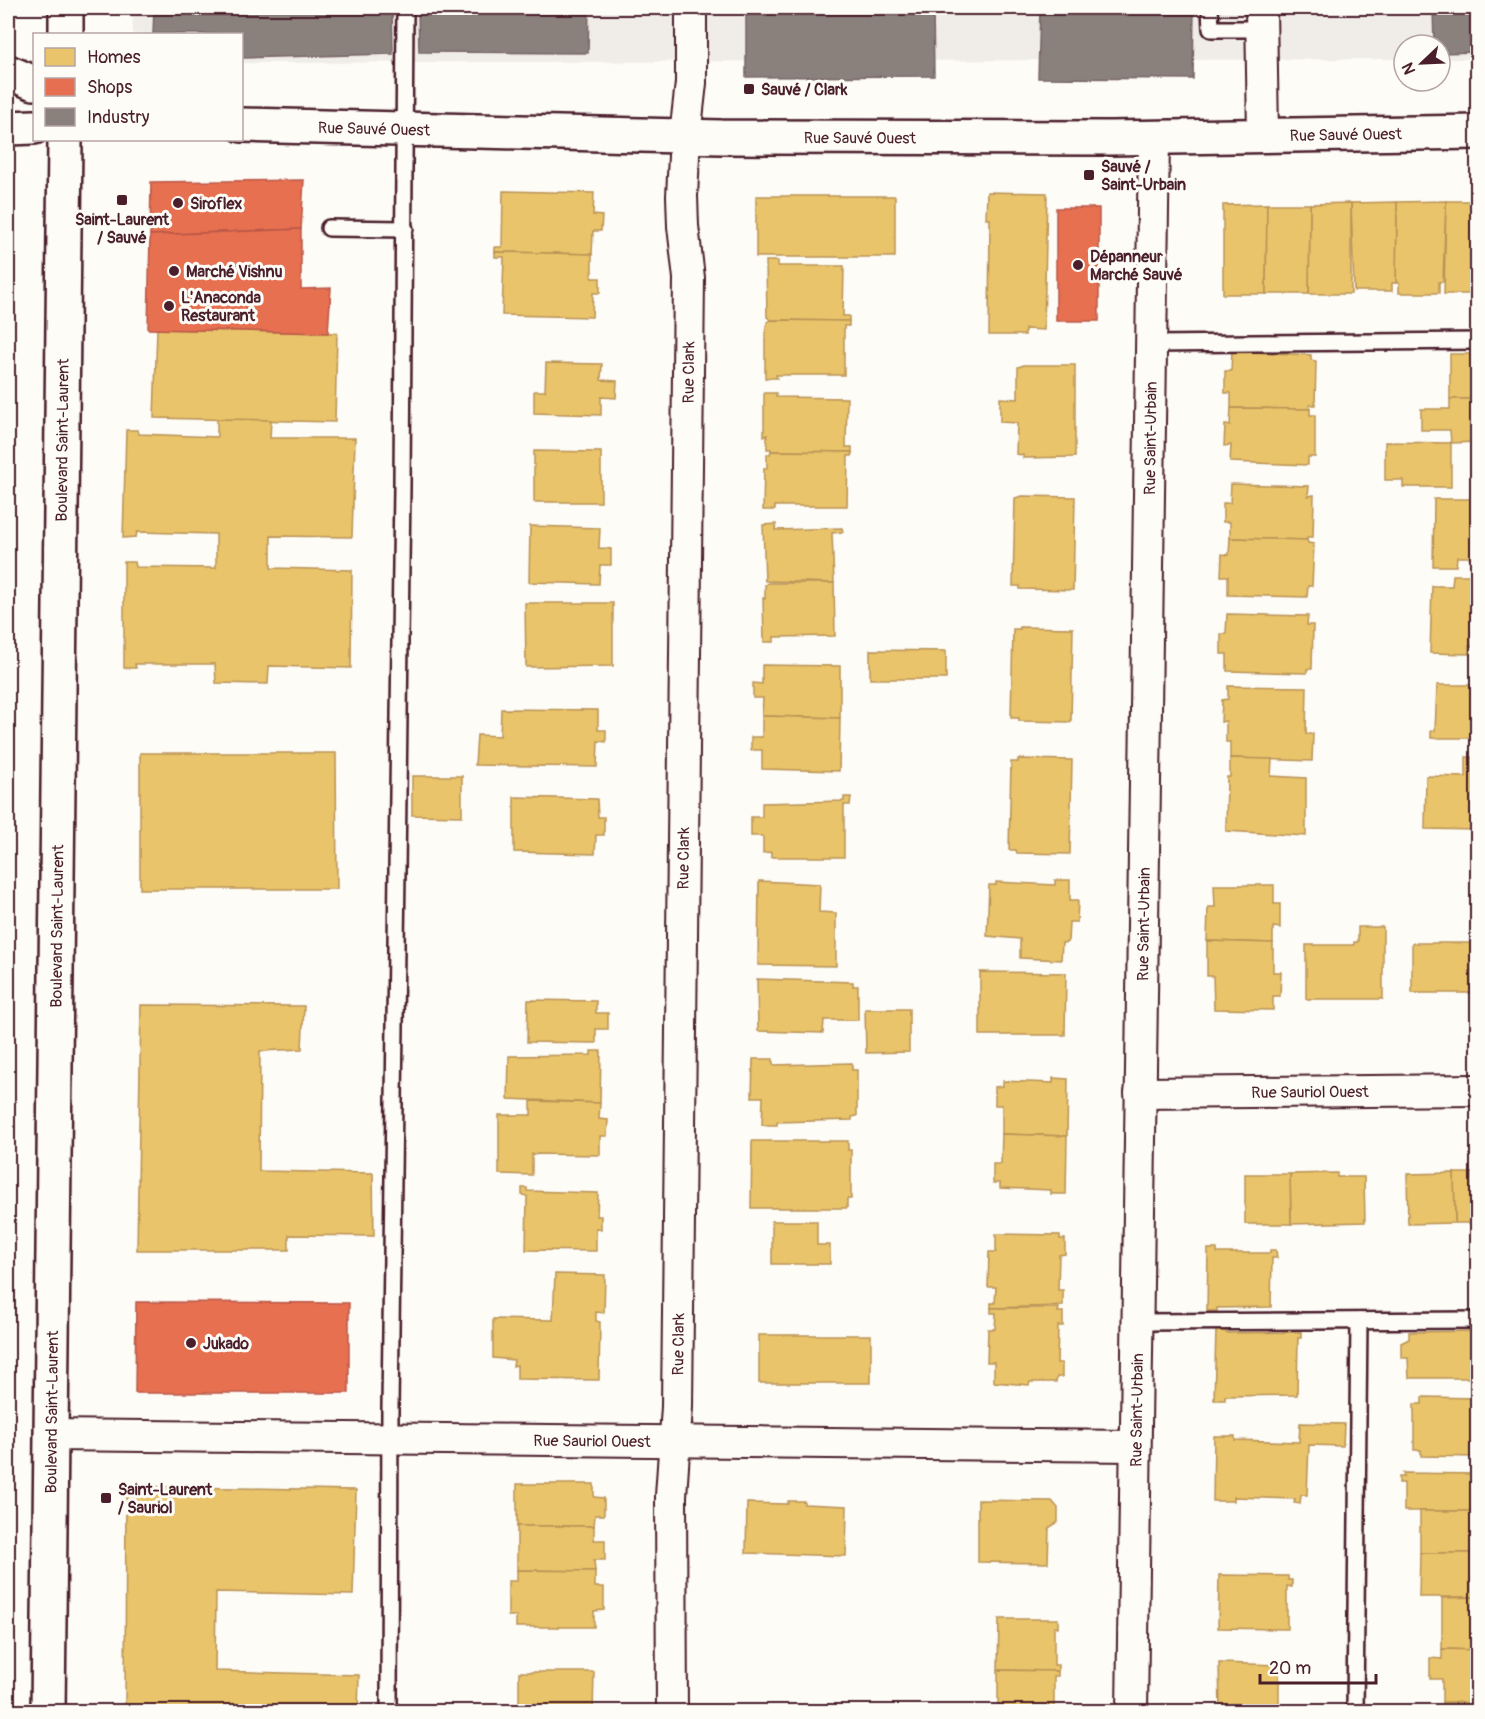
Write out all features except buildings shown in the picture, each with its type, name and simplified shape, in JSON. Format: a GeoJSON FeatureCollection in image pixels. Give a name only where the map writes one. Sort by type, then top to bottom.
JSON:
{"type":"FeatureCollection","features":[{"type":"Feature","properties":{"kind":"main road"},"geometry":{"type":"LineString","coordinates":[[66,8],[66,33]]}},
{"type":"Feature","properties":{"kind":"main road"},"geometry":{"type":"LineString","coordinates":[[8,72],[33,83]]}},
{"type":"Feature","properties":{"kind":"main road","name":"Rue Sauvé Ouest"},"geometry":{"type":"LineString","coordinates":[[243,126],[685,136],[1154,138],[1478,132]]}},
{"type":"Feature","properties":{"kind":"main road"},"geometry":{"type":"LineString","coordinates":[[8,128],[33,127]]}},
{"type":"Feature","properties":{"kind":"main road","name":"Boulevard Saint-Laurent"},"geometry":{"type":"LineString","coordinates":[[48,1712],[65,141]]}},
{"type":"Feature","properties":{"kind":"street","name":"Rue Clark"},"geometry":{"type":"LineString","coordinates":[[672,1712],[671,1496],[676,1442],[690,278],[683,226],[685,136],[691,83],[691,8]]}},
{"type":"Feature","properties":{"kind":"street"},"geometry":{"type":"LineString","coordinates":[[1262,18],[1263,135]]}},
{"type":"Feature","properties":{"kind":"street","name":"Rue Saint-Urbain"},"geometry":{"type":"LineString","coordinates":[[1132,1712],[1154,138]]}},
{"type":"Feature","properties":{"kind":"street","name":"Rue Sauriol Ouest"},"geometry":{"type":"LineString","coordinates":[[1140,1093],[1478,1090]]}},
{"type":"Feature","properties":{"kind":"street","name":"Rue Sauriol Ouest"},"geometry":{"type":"LineString","coordinates":[[50,1435],[1134,1446]]}},
{"type":"Feature","properties":{"kind":"lane"},"geometry":{"type":"LineString","coordinates":[[389,1712],[406,130],[405,8]]}},
{"type":"Feature","properties":{"kind":"lane"},"geometry":{"type":"LineString","coordinates":[[1210,8],[1210,29],[1262,18]]}},
{"type":"Feature","properties":{"kind":"lane"},"geometry":{"type":"LineString","coordinates":[[328,228],[405,229]]}},
{"type":"Feature","properties":{"kind":"lane"},"geometry":{"type":"LineString","coordinates":[[1152,344],[1478,341]]}},
{"type":"Feature","properties":{"kind":"lane"},"geometry":{"type":"LineString","coordinates":[[1137,1322],[1478,1320]]}},
{"type":"Feature","properties":{"kind":"lane"},"geometry":{"type":"LineString","coordinates":[[1354,1712],[1359,1321]]}},
{"type":"Feature","properties":{"kind":"shaded area"},"geometry":{"type":"Polygon","coordinates":[[[132,8],[1477,8],[1478,59],[1452,59],[1452,33],[1392,33],[1392,59],[243,63],[243,33],[133,33],[132,8]]]}},
{"type":"Feature","properties":{"kind":"place","name":"Sauvé / Clark"},"geometry":{"type":"Point","coordinates":[749,89]}},
{"type":"Feature","properties":{"kind":"place","name":"Sauvé / Saint-Urbain"},"geometry":{"type":"Point","coordinates":[1089,175]}},
{"type":"Feature","properties":{"kind":"place","name":"Saint-Laurent / Sauvé"},"geometry":{"type":"Point","coordinates":[122,200]}},
{"type":"Feature","properties":{"kind":"place","name":"Siroflex"},"geometry":{"type":"Point","coordinates":[178,203]}},
{"type":"Feature","properties":{"kind":"place","name":"Dépanneur Marché Sauvé"},"geometry":{"type":"Point","coordinates":[1078,265]}},
{"type":"Feature","properties":{"kind":"place","name":"Marché Vishnu"},"geometry":{"type":"Point","coordinates":[174,271]}},
{"type":"Feature","properties":{"kind":"place","name":"L'Anaconda Restaurant"},"geometry":{"type":"Point","coordinates":[169,306]}},
{"type":"Feature","properties":{"kind":"place","name":"Jukado"},"geometry":{"type":"Point","coordinates":[191,1343]}},
{"type":"Feature","properties":{"kind":"place","name":"Saint-Laurent / Sauriol"},"geometry":{"type":"Point","coordinates":[106,1498]}}]}
